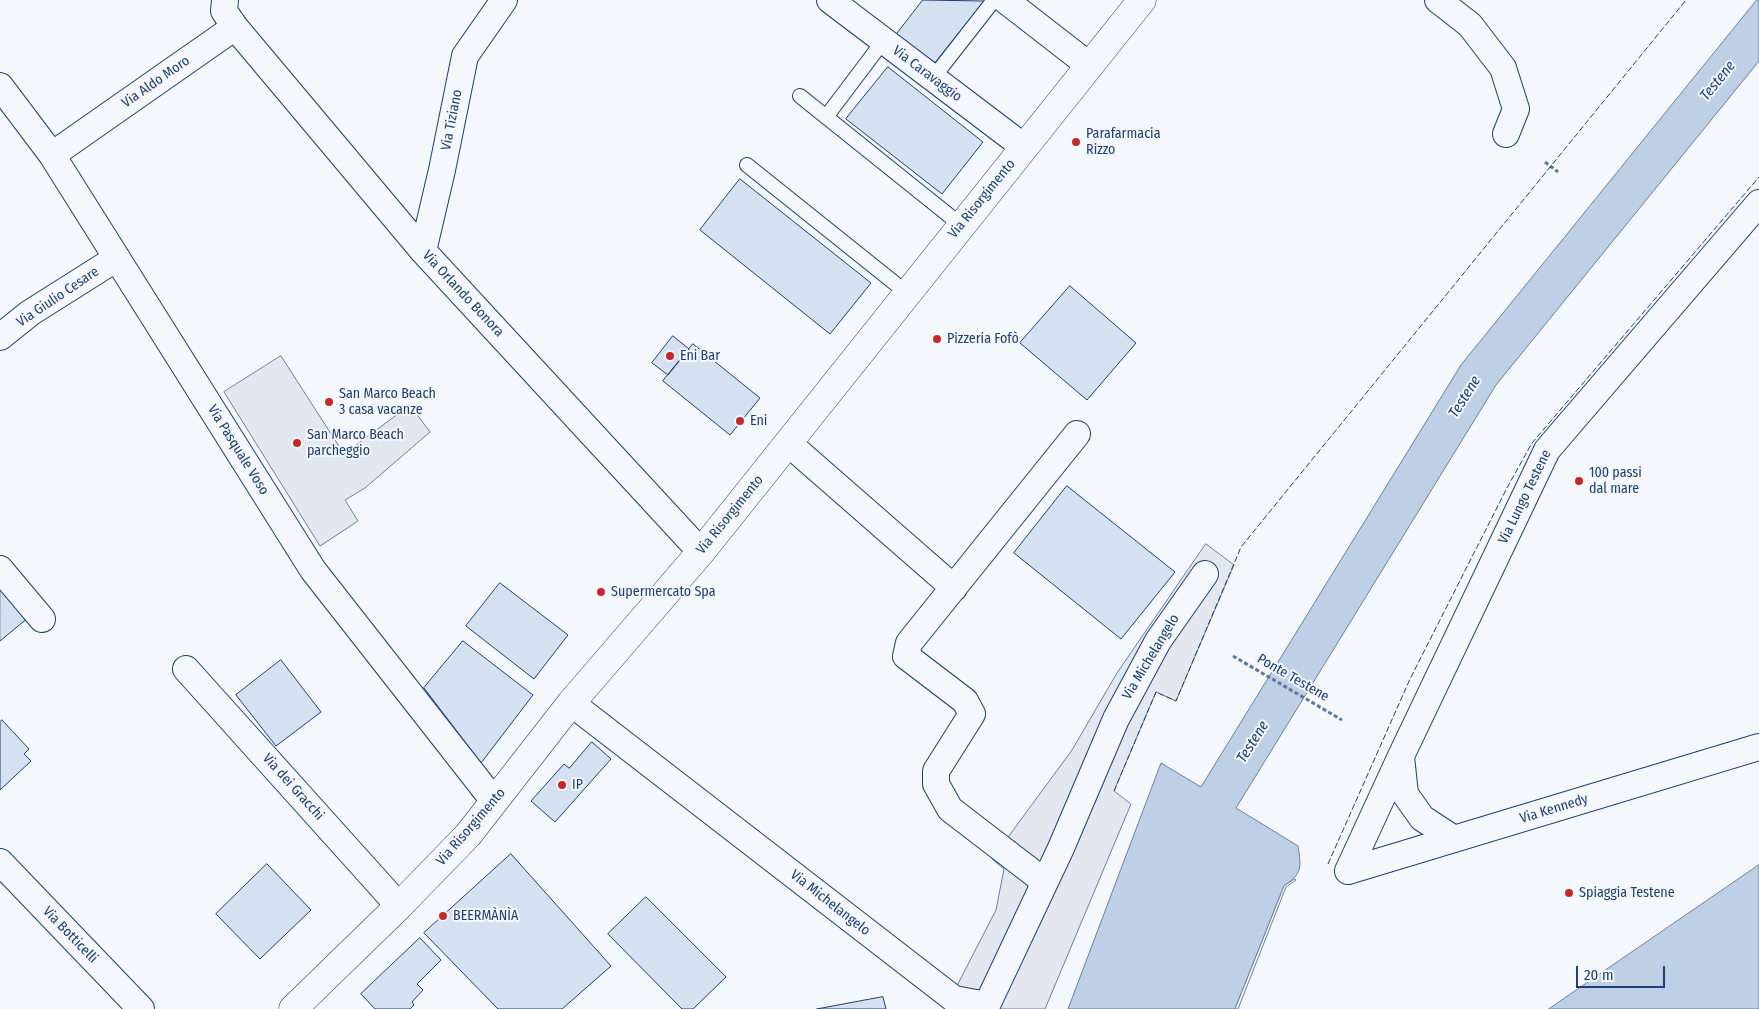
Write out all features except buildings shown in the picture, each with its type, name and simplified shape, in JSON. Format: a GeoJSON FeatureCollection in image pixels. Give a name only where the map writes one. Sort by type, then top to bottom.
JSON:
{"type":"FeatureCollection","features":[{"type":"Feature","properties":{"kind":"main road","name":"Via Risorgimento"},"geometry":{"type":"LineString","coordinates":[[293,1009],[399,906],[468,835],[571,703],[701,552],[1142,0]]}},
{"type":"Feature","properties":{"kind":"street"},"geometry":{"type":"LineString","coordinates":[[225,0],[224,10],[235,27]]}},
{"type":"Feature","properties":{"kind":"street","name":"Via Tiziano"},"geometry":{"type":"LineString","coordinates":[[423,251],[442,170],[465,56],[504,0]]}},
{"type":"Feature","properties":{"kind":"street","name":"Via Caravaggio"},"geometry":{"type":"LineString","coordinates":[[830,0],[1024,147]]}},
{"type":"Feature","properties":{"kind":"street"},"geometry":{"type":"LineString","coordinates":[[1004,0],[1090,66]]}},
{"type":"Feature","properties":{"kind":"street"},"geometry":{"type":"LineString","coordinates":[[1438,0],[1470,25],[1503,68],[1516,109],[1506,134]]}},
{"type":"Feature","properties":{"kind":"street","name":"Via Aldo Moro"},"geometry":{"type":"LineString","coordinates":[[52,155],[235,27]]}},
{"type":"Feature","properties":{"kind":"street","name":"Via Orlando Bonora"},"geometry":{"type":"LineString","coordinates":[[235,27],[423,251],[701,552]]}},
{"type":"Feature","properties":{"kind":"street","name":"Via Pasquale Voso"},"geometry":{"type":"LineString","coordinates":[[0,86],[52,155],[313,570],[494,801]]}},
{"type":"Feature","properties":{"kind":"street","name":"Via Lungo Testene"},"geometry":{"type":"LineString","coordinates":[[1348,871],[1547,450],[1759,203]]}},
{"type":"Feature","properties":{"kind":"street","name":"Via Giulio Cesare"},"geometry":{"type":"LineString","coordinates":[[1,334],[30,313],[117,258]]}},
{"type":"Feature","properties":{"kind":"street"},"geometry":{"type":"LineString","coordinates":[[1045,882],[950,809],[936,784],[936,771],[972,714],[965,701],[906,656],[909,643],[1077,434]]}},
{"type":"Feature","properties":{"kind":"street"},"geometry":{"type":"LineString","coordinates":[[788,443],[954,588]]}},
{"type":"Feature","properties":{"kind":"street"},"geometry":{"type":"LineString","coordinates":[[0,569],[42,619]]}},
{"type":"Feature","properties":{"kind":"street","name":"Via Michelangelo"},"geometry":{"type":"LineString","coordinates":[[571,703],[954,999],[987,1005],[1045,882],[1116,718],[1158,641],[1205,574]]}},
{"type":"Feature","properties":{"kind":"street","name":"Via dei Gracchi"},"geometry":{"type":"LineString","coordinates":[[186,669],[399,906]]}},
{"type":"Feature","properties":{"kind":"street","name":"Via Kennedy"},"geometry":{"type":"LineString","coordinates":[[1348,871],[1759,747]]}},
{"type":"Feature","properties":{"kind":"street"},"geometry":{"type":"LineString","coordinates":[[1401,756],[1405,794],[1422,818],[1454,839]]}},
{"type":"Feature","properties":{"kind":"street","name":"Via Botticelli"},"geometry":{"type":"LineString","coordinates":[[0,862],[141,1009]]}},
{"type":"Feature","properties":{"kind":"lane"},"geometry":{"type":"LineString","coordinates":[[933,78],[994,0]]}},
{"type":"Feature","properties":{"kind":"lane"},"geometry":{"type":"LineString","coordinates":[[826,117],[884,40]]}},
{"type":"Feature","properties":{"kind":"lane"},"geometry":{"type":"LineString","coordinates":[[800,96],[961,225]]}},
{"type":"Feature","properties":{"kind":"lane"},"geometry":{"type":"LineString","coordinates":[[747,165],[907,293]]}},
{"type":"Feature","properties":{"kind":"path"},"geometry":{"type":"LineString","coordinates":[[1545,162],[1558,172]]}},
{"type":"Feature","properties":{"kind":"path","name":"Ponte Testene"},"geometry":{"type":"LineString","coordinates":[[1233,656],[1342,720]]}},
{"type":"Feature","properties":{"kind":"shaded area","name":"San Marco Beach parcheggio"},"geometry":{"type":"Polygon","coordinates":[[[281,356],[344,454],[410,405],[430,432],[365,488],[345,500],[358,521],[320,546],[224,392],[281,356]]]}},
{"type":"Feature","properties":{"kind":"shaded area"},"geometry":{"type":"Polygon","coordinates":[[[1206,544],[1234,565],[1176,701],[1156,692],[1114,791],[1131,804],[1045,1009],[945,1009],[996,910],[1004,869],[992,859],[1072,750],[1117,673],[1206,544]]]}},
{"type":"Feature","properties":{"kind":"water","name":"Testene"},"geometry":{"type":"Polygon","coordinates":[[[1757,0],[1759,0],[1759,61],[1496,385],[1236,808],[1298,846],[1300,864],[1298,873],[1284,886],[1235,1009],[1068,1009],[1161,763],[1201,787],[1461,365],[1757,0]]]}},
{"type":"Feature","properties":{"kind":"water"},"geometry":{"type":"Polygon","coordinates":[[[1759,865],[1759,1009],[1549,1009],[1759,865]]]}},
{"type":"Feature","properties":{"kind":"pier"},"geometry":{"type":"Polygon","coordinates":[[[1295,879],[1286,887],[1238,1009],[1235,1009],[1284,886],[1295,879]]]}},
{"type":"Feature","properties":{"kind":"fence"},"geometry":{"type":"LineString","coordinates":[[1114,791],[1156,692],[1176,701],[1241,547],[1686,0]]}},
{"type":"Feature","properties":{"kind":"fence"},"geometry":{"type":"LineString","coordinates":[[1328,864],[1410,679],[1508,486],[1532,443],[1759,177]]}},
{"type":"Feature","properties":{"kind":"place","name":"Parafarmacia Rizzo"},"geometry":{"type":"Point","coordinates":[1076,142]}},
{"type":"Feature","properties":{"kind":"place","name":"Pizzeria Fofò"},"geometry":{"type":"Point","coordinates":[937,339]}},
{"type":"Feature","properties":{"kind":"place","name":"Eni Bar"},"geometry":{"type":"Point","coordinates":[670,356]}},
{"type":"Feature","properties":{"kind":"place","name":"San Marco Beach 3 casa vacanze"},"geometry":{"type":"Point","coordinates":[329,402]}},
{"type":"Feature","properties":{"kind":"place","name":"Eni"},"geometry":{"type":"Point","coordinates":[740,421]}},
{"type":"Feature","properties":{"kind":"place","name":"San Marco Beach parcheggio"},"geometry":{"type":"Point","coordinates":[297,443]}},
{"type":"Feature","properties":{"kind":"place","name":"100 passi dal mare"},"geometry":{"type":"Point","coordinates":[1579,481]}},
{"type":"Feature","properties":{"kind":"place","name":"Supermercato Spa"},"geometry":{"type":"Point","coordinates":[601,592]}},
{"type":"Feature","properties":{"kind":"place","name":"IP"},"geometry":{"type":"Point","coordinates":[562,785]}},
{"type":"Feature","properties":{"kind":"place","name":"Spiaggia Testene"},"geometry":{"type":"Point","coordinates":[1569,893]}},
{"type":"Feature","properties":{"kind":"place","name":"BEERMÀNÌA"},"geometry":{"type":"Point","coordinates":[443,916]}}]}
